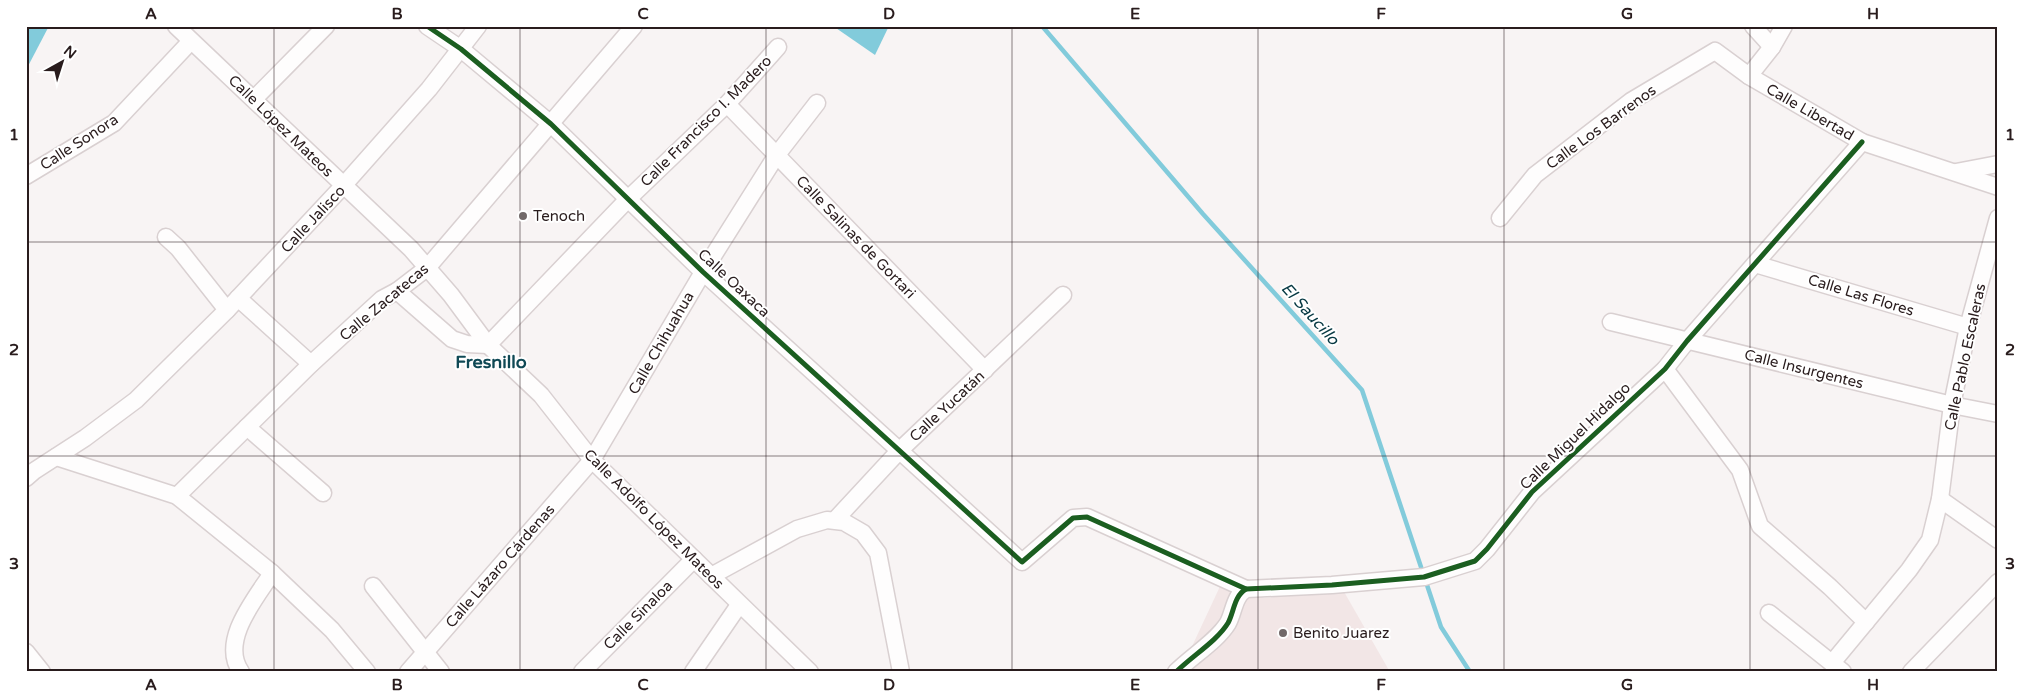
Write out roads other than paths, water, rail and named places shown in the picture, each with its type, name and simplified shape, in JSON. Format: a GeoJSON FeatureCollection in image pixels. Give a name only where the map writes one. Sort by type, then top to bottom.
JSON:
{"type":"FeatureCollection","features":[{"type":"Feature","properties":{"kind":"street","name":"Calle López Mateos"},"geometry":{"type":"LineString","coordinates":[[176,26],[343,186],[411,248],[427,268]]}},
{"type":"Feature","properties":{"kind":"street"},"geometry":{"type":"LineString","coordinates":[[254,99],[326,26]]}},
{"type":"Feature","properties":{"kind":"street","name":"Calle Oaxaca"},"geometry":{"type":"LineString","coordinates":[[427,26],[461,49],[551,124],[629,198],[702,272],[1022,562],[1073,518],[1087,517],[1246,589]]}},
{"type":"Feature","properties":{"kind":"street","name":"Calle Jalisco"},"geometry":{"type":"LineString","coordinates":[[26,478],[86,438],[136,400],[233,304],[343,186],[429,89],[478,26]]}},
{"type":"Feature","properties":{"kind":"street","name":"Calle Zacatecas"},"geometry":{"type":"LineString","coordinates":[[177,496],[311,364],[382,299],[397,291],[427,268],[634,26]]}},
{"type":"Feature","properties":{"kind":"street"},"geometry":{"type":"LineString","coordinates":[[1753,26],[1772,48]]}},
{"type":"Feature","properties":{"kind":"street"},"geometry":{"type":"LineString","coordinates":[[1749,76],[1772,48],[1784,26]]}},
{"type":"Feature","properties":{"kind":"street","name":"Calle Sonora"},"geometry":{"type":"LineString","coordinates":[[26,176],[114,123],[191,41]]}},
{"type":"Feature","properties":{"kind":"street","name":"Calle Francisco I. Madero"},"geometry":{"type":"LineString","coordinates":[[488,345],[629,198],[727,104],[778,47]]}},
{"type":"Feature","properties":{"kind":"street","name":"Calle Libertad"},"geometry":{"type":"LineString","coordinates":[[1716,50],[1749,76],[1862,142],[1998,187]]}},
{"type":"Feature","properties":{"kind":"street","name":"Calle Los Barrenos"},"geometry":{"type":"LineString","coordinates":[[1500,218],[1535,176],[1631,101],[1716,50]]}},
{"type":"Feature","properties":{"kind":"street","name":"Calle Chihuahua"},"geometry":{"type":"LineString","coordinates":[[592,460],[702,272],[776,156],[817,103]]}},
{"type":"Feature","properties":{"kind":"street","name":"Calle Salinas de Gortari"},"geometry":{"type":"LineString","coordinates":[[727,104],[985,370]]}},
{"type":"Feature","properties":{"kind":"street","name":"Calle Miguel Hidalgo"},"geometry":{"type":"LineString","coordinates":[[1246,589],[1332,585],[1424,577],[1475,560],[1488,549],[1532,492],[1665,369],[1687,341],[1862,142]]}},
{"type":"Feature","properties":{"kind":"street"},"geometry":{"type":"LineString","coordinates":[[1954,172],[1998,164]]}},
{"type":"Feature","properties":{"kind":"street","name":"Calle Pablo Escaleras"},"geometry":{"type":"LineString","coordinates":[[1838,667],[1866,622],[1909,570],[1930,540],[1940,499],[1952,405],[1968,327],[1998,218]]}},
{"type":"Feature","properties":{"kind":"street"},"geometry":{"type":"LineString","coordinates":[[166,237],[233,304],[311,364]]}},
{"type":"Feature","properties":{"kind":"street","name":"Calle Las Flores"},"geometry":{"type":"LineString","coordinates":[[1755,264],[1968,327]]}},
{"type":"Feature","properties":{"kind":"street","name":"Calle Adolfo López Mateos"},"geometry":{"type":"LineString","coordinates":[[427,268],[488,345],[541,395],[592,460],[810,672]]}},
{"type":"Feature","properties":{"kind":"street"},"geometry":{"type":"LineString","coordinates":[[397,291],[452,339],[467,344],[488,345]]}},
{"type":"Feature","properties":{"kind":"street","name":"Calle Yucatán"},"geometry":{"type":"LineString","coordinates":[[835,520],[899,451],[1063,295]]}},
{"type":"Feature","properties":{"kind":"street","name":"Calle Insurgentes"},"geometry":{"type":"LineString","coordinates":[[1611,322],[1952,405],[1998,414]]}},
{"type":"Feature","properties":{"kind":"street"},"geometry":{"type":"LineString","coordinates":[[1665,369],[1740,470],[1760,526],[1830,587],[1866,622]]}},
{"type":"Feature","properties":{"kind":"street"},"geometry":{"type":"LineString","coordinates":[[247,427],[323,493]]}},
{"type":"Feature","properties":{"kind":"street"},"geometry":{"type":"LineString","coordinates":[[56,457],[177,496],[272,573],[332,630],[366,672]]}},
{"type":"Feature","properties":{"kind":"street","name":"Calle Lázaro Cárdenas"},"geometry":{"type":"LineString","coordinates":[[408,672],[592,460]]}},
{"type":"Feature","properties":{"kind":"street"},"geometry":{"type":"LineString","coordinates":[[1940,499],[1998,540]]}},
{"type":"Feature","properties":{"kind":"street"},"geometry":{"type":"LineString","coordinates":[[711,576],[797,529],[819,522],[835,520],[844,522],[864,533],[878,553],[901,672]]}},
{"type":"Feature","properties":{"kind":"street","name":"Calle Sinaloa"},"geometry":{"type":"LineString","coordinates":[[582,672],[694,559]]}},
{"type":"Feature","properties":{"kind":"street"},"geometry":{"type":"LineString","coordinates":[[241,672],[234,648],[238,632],[246,613],[272,573]]}},
{"type":"Feature","properties":{"kind":"street"},"geometry":{"type":"LineString","coordinates":[[1911,672],[1998,582]]}},
{"type":"Feature","properties":{"kind":"street"},"geometry":{"type":"LineString","coordinates":[[373,586],[441,672]]}},
{"type":"Feature","properties":{"kind":"street"},"geometry":{"type":"LineString","coordinates":[[1176,672],[1220,634],[1228,622],[1238,596],[1246,589]]}},
{"type":"Feature","properties":{"kind":"street"},"geometry":{"type":"LineString","coordinates":[[693,672],[739,605]]}},
{"type":"Feature","properties":{"kind":"street"},"geometry":{"type":"LineString","coordinates":[[1769,613],[1838,667]]}},
{"type":"Feature","properties":{"kind":"street"},"geometry":{"type":"LineString","coordinates":[[26,652],[42,672]]}},
{"type":"Feature","properties":{"kind":"water"},"geometry":{"type":"Polygon","coordinates":[[[26,26],[49,26],[26,70],[26,26]]]}},
{"type":"Feature","properties":{"kind":"water"},"geometry":{"type":"Polygon","coordinates":[[[833,26],[889,26],[875,55],[833,26]]]}},
{"type":"Feature","properties":{"kind":"waterway","name":"El Saucillo"},"geometry":{"type":"LineString","coordinates":[[1042,26],[1203,214],[1362,390],[1441,627],[1470,672]]}},
{"type":"Feature","properties":{"kind":"place","name":"Tenoch"},"geometry":{"type":"Point","coordinates":[523,216]}},
{"type":"Feature","properties":{"kind":"place","name":"Benito Juarez"},"geometry":{"type":"Point","coordinates":[1283,633]}},
{"type":"Feature","properties":{"kind":"district","name":"Fresnillo"},"geometry":{"type":"Point","coordinates":[491,362]}}]}
